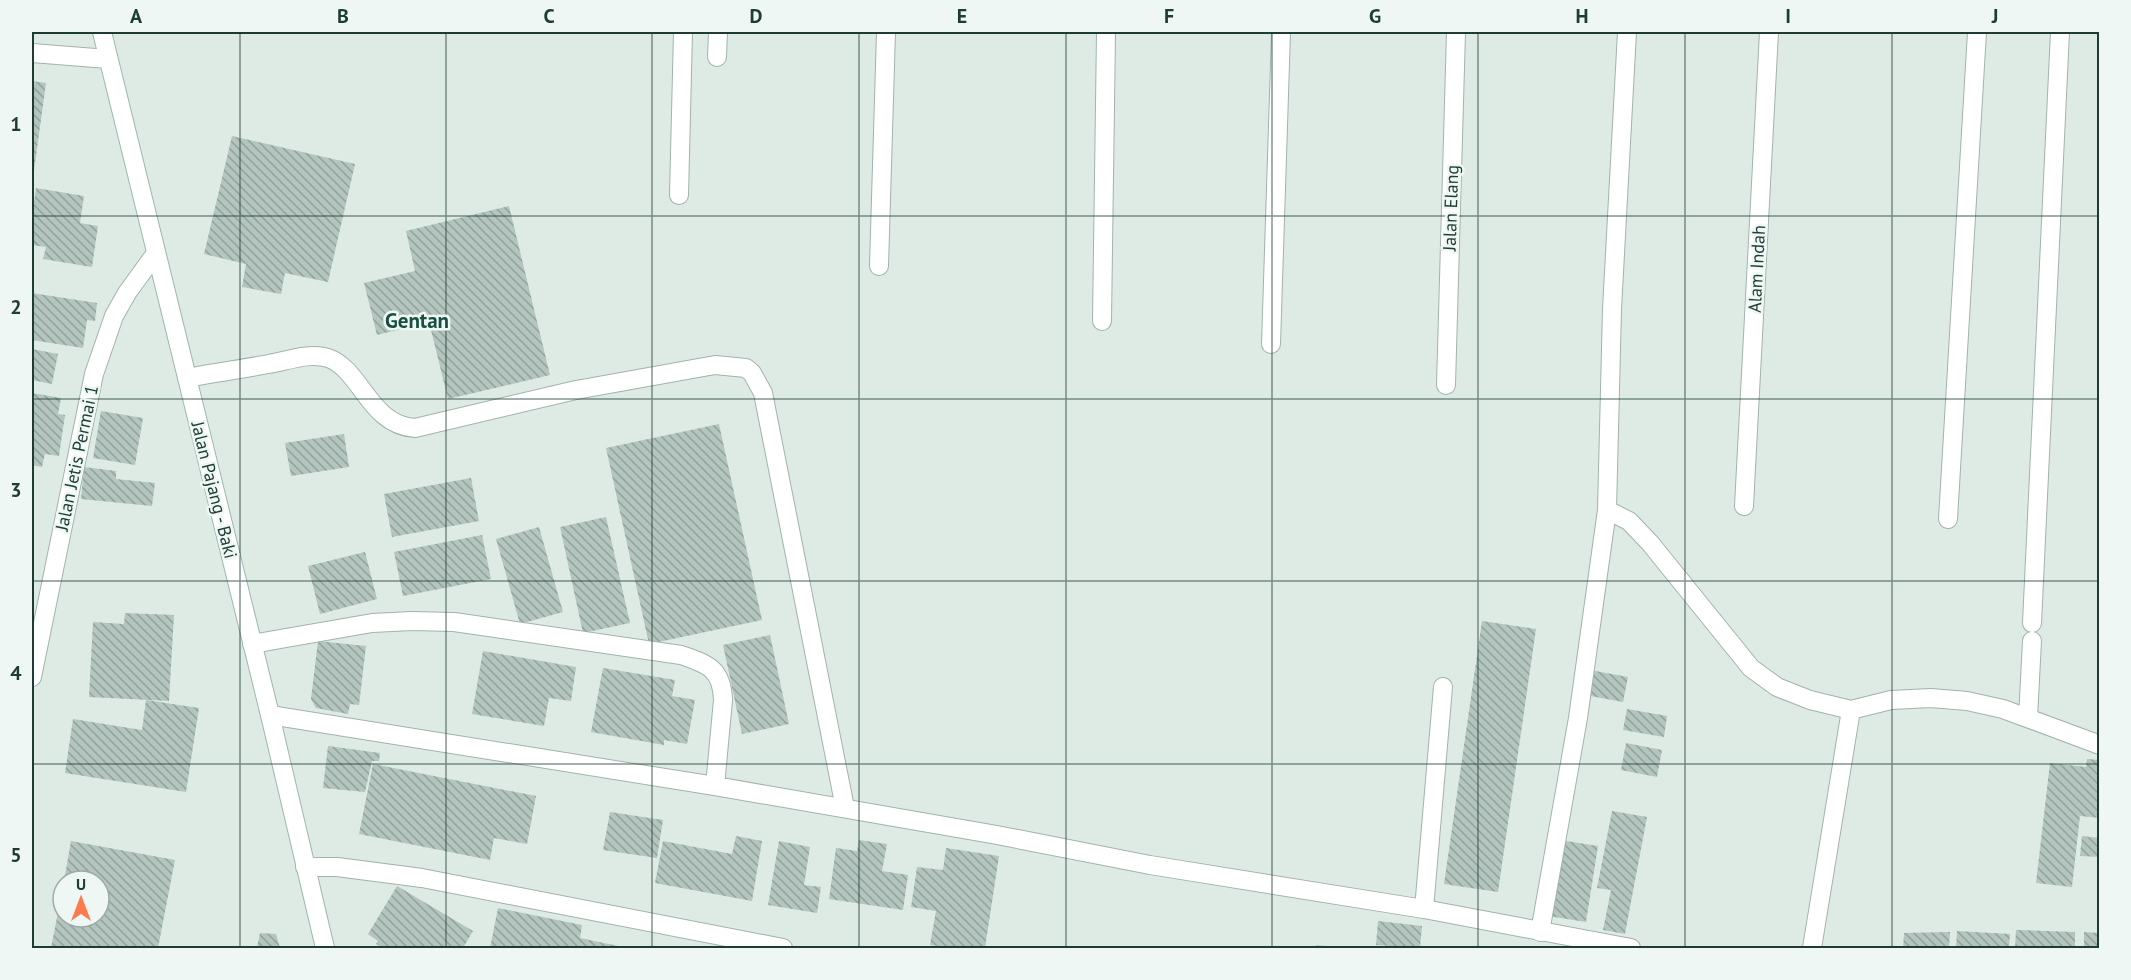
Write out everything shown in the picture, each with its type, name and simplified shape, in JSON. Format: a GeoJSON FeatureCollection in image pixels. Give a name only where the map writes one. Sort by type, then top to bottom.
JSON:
{"type":"FeatureCollection","features":[{"type":"Feature","properties":{"kind":"street","name":"Jalan Pajang - Baki"},"geometry":{"type":"LineString","coordinates":[[102,32],[325,948]]}},
{"type":"Feature","properties":{"kind":"street"},"geometry":{"type":"LineString","coordinates":[[680,195],[683,32]]}},
{"type":"Feature","properties":{"kind":"street"},"geometry":{"type":"LineString","coordinates":[[717,57],[718,32]]}},
{"type":"Feature","properties":{"kind":"street"},"geometry":{"type":"LineString","coordinates":[[879,266],[886,32]]}},
{"type":"Feature","properties":{"kind":"street"},"geometry":{"type":"LineString","coordinates":[[1102,321],[1106,32]]}},
{"type":"Feature","properties":{"kind":"street"},"geometry":{"type":"LineString","coordinates":[[1271,344],[1281,32]]}},
{"type":"Feature","properties":{"kind":"street","name":"Jalan Elang"},"geometry":{"type":"LineString","coordinates":[[1446,385],[1456,32]]}},
{"type":"Feature","properties":{"kind":"street"},"geometry":{"type":"LineString","coordinates":[[1540,932],[1578,718],[1607,510],[1612,309],[1627,32]]}},
{"type":"Feature","properties":{"kind":"street","name":"Alam Indah"},"geometry":{"type":"LineString","coordinates":[[1744,506],[1769,32]]}},
{"type":"Feature","properties":{"kind":"street"},"geometry":{"type":"LineString","coordinates":[[1948,519],[1977,32]]}},
{"type":"Feature","properties":{"kind":"street"},"geometry":{"type":"LineString","coordinates":[[2028,718],[2060,32]]}},
{"type":"Feature","properties":{"kind":"street"},"geometry":{"type":"LineString","coordinates":[[32,53],[108,59]]}},
{"type":"Feature","properties":{"kind":"street","name":"Jalan Jetis Permai 1"},"geometry":{"type":"LineString","coordinates":[[32,677],[94,374],[114,316],[156,253]]}},
{"type":"Feature","properties":{"kind":"street"},"geometry":{"type":"LineString","coordinates":[[187,378],[304,357],[327,358],[340,364],[383,415],[407,428],[415,428],[576,390],[715,365],[746,368],[752,373],[763,393],[845,808]]}},
{"type":"Feature","properties":{"kind":"street"},"geometry":{"type":"LineString","coordinates":[[1607,510],[1629,522],[1650,543],[1751,668],[1777,687],[1810,700],[1851,710],[1891,700],[1931,698],[1967,701],[2003,709],[2100,745]]}},
{"type":"Feature","properties":{"kind":"street"},"geometry":{"type":"LineString","coordinates":[[252,644],[372,623],[444,622],[681,655],[702,662],[716,672],[723,686],[715,786]]}},
{"type":"Feature","properties":{"kind":"street"},"geometry":{"type":"LineString","coordinates":[[1424,909],[1443,687]]}},
{"type":"Feature","properties":{"kind":"street"},"geometry":{"type":"LineString","coordinates":[[1812,948],[1851,710]]}},
{"type":"Feature","properties":{"kind":"street"},"geometry":{"type":"LineString","coordinates":[[270,715],[845,808],[1150,864],[1424,909],[1630,948]]}},
{"type":"Feature","properties":{"kind":"street"},"geometry":{"type":"LineString","coordinates":[[303,860],[337,867],[422,878],[783,948]]}},
{"type":"Feature","properties":{"kind":"building"},"geometry":{"type":"Polygon","coordinates":[[[32,81],[46,83],[33,178],[32,178],[32,81]]]}},
{"type":"Feature","properties":{"kind":"building"},"geometry":{"type":"Polygon","coordinates":[[[232,136],[355,164],[328,282],[285,273],[281,294],[242,287],[246,264],[204,254],[232,136]]]}},
{"type":"Feature","properties":{"kind":"building"},"geometry":{"type":"Polygon","coordinates":[[[36,188],[84,196],[80,223],[98,226],[92,267],[43,259],[46,247],[32,245],[32,217],[36,188]]]}},
{"type":"Feature","properties":{"kind":"building"},"geometry":{"type":"Polygon","coordinates":[[[509,206],[550,375],[448,399],[429,322],[377,335],[364,283],[415,271],[406,231],[509,206]]]}},
{"type":"Feature","properties":{"kind":"building"},"geometry":{"type":"Polygon","coordinates":[[[32,293],[97,303],[95,321],[87,320],[83,348],[32,340],[32,293]]]}},
{"type":"Feature","properties":{"kind":"building"},"geometry":{"type":"Polygon","coordinates":[[[32,349],[58,354],[52,384],[32,380],[32,349]]]}},
{"type":"Feature","properties":{"kind":"building"},"geometry":{"type":"Polygon","coordinates":[[[32,393],[61,398],[58,414],[65,415],[59,456],[45,454],[42,467],[32,465],[32,393]]]}},
{"type":"Feature","properties":{"kind":"building"},"geometry":{"type":"Polygon","coordinates":[[[101,411],[143,418],[135,465],[93,458],[101,411]]]}},
{"type":"Feature","properties":{"kind":"building"},"geometry":{"type":"Polygon","coordinates":[[[719,424],[762,620],[649,644],[606,448],[719,424]]]}},
{"type":"Feature","properties":{"kind":"building"},"geometry":{"type":"Polygon","coordinates":[[[344,434],[349,467],[291,476],[285,443],[344,434]]]}},
{"type":"Feature","properties":{"kind":"building"},"geometry":{"type":"Polygon","coordinates":[[[84,467],[116,471],[116,479],[155,483],[152,506],[81,499],[84,467]]]}},
{"type":"Feature","properties":{"kind":"building"},"geometry":{"type":"Polygon","coordinates":[[[471,478],[479,521],[392,537],[384,494],[471,478]]]}},
{"type":"Feature","properties":{"kind":"building"},"geometry":{"type":"Polygon","coordinates":[[[606,517],[630,623],[583,633],[560,527],[606,517]]]}},
{"type":"Feature","properties":{"kind":"building"},"geometry":{"type":"Polygon","coordinates":[[[539,527],[563,612],[520,624],[496,539],[539,527]]]}},
{"type":"Feature","properties":{"kind":"building"},"geometry":{"type":"Polygon","coordinates":[[[482,535],[491,579],[403,596],[394,552],[482,535]]]}},
{"type":"Feature","properties":{"kind":"building"},"geometry":{"type":"Polygon","coordinates":[[[365,552],[377,599],[320,614],[308,566],[365,552]]]}},
{"type":"Feature","properties":{"kind":"building"},"geometry":{"type":"Polygon","coordinates":[[[125,613],[174,615],[169,701],[89,697],[93,622],[124,624],[125,613]]]}},
{"type":"Feature","properties":{"kind":"building"},"geometry":{"type":"Polygon","coordinates":[[[1482,621],[1536,629],[1498,892],[1444,884],[1482,621]]]}},
{"type":"Feature","properties":{"kind":"building"},"geometry":{"type":"Polygon","coordinates":[[[770,635],[789,724],[742,734],[723,645],[770,635]]]}},
{"type":"Feature","properties":{"kind":"building"},"geometry":{"type":"Polygon","coordinates":[[[318,641],[366,646],[359,705],[350,704],[348,714],[316,708],[311,699],[318,641]]]}},
{"type":"Feature","properties":{"kind":"building"},"geometry":{"type":"Polygon","coordinates":[[[483,651],[576,667],[571,701],[549,698],[544,726],[472,714],[483,651]]]}},
{"type":"Feature","properties":{"kind":"building"},"geometry":{"type":"Polygon","coordinates":[[[603,668],[675,680],[672,696],[695,700],[687,744],[664,740],[664,745],[591,732],[603,668]]]}},
{"type":"Feature","properties":{"kind":"building"},"geometry":{"type":"Polygon","coordinates":[[[1590,670],[1628,677],[1623,702],[1585,695],[1590,670]]]}},
{"type":"Feature","properties":{"kind":"building"},"geometry":{"type":"Polygon","coordinates":[[[146,700],[199,708],[186,792],[65,773],[73,719],[142,730],[146,700]]]}},
{"type":"Feature","properties":{"kind":"building"},"geometry":{"type":"Polygon","coordinates":[[[1627,709],[1667,716],[1664,737],[1623,730],[1627,709]]]}},
{"type":"Feature","properties":{"kind":"building"},"geometry":{"type":"Polygon","coordinates":[[[1626,743],[1662,750],[1657,777],[1621,770],[1626,743]]]}},
{"type":"Feature","properties":{"kind":"building"},"geometry":{"type":"Polygon","coordinates":[[[328,746],[380,753],[379,761],[372,761],[365,792],[323,788],[328,746]]]}},
{"type":"Feature","properties":{"kind":"building"},"geometry":{"type":"Polygon","coordinates":[[[2087,759],[2100,760],[2100,818],[2080,816],[2072,887],[2036,883],[2050,763],[2086,767],[2087,759]]]}},
{"type":"Feature","properties":{"kind":"building"},"geometry":{"type":"Polygon","coordinates":[[[373,764],[536,796],[527,844],[494,838],[490,860],[359,834],[373,764]]]}},
{"type":"Feature","properties":{"kind":"building"},"geometry":{"type":"Polygon","coordinates":[[[1612,811],[1647,817],[1625,934],[1603,930],[1611,890],[1597,888],[1612,811]]]}},
{"type":"Feature","properties":{"kind":"building"},"geometry":{"type":"Polygon","coordinates":[[[610,812],[663,820],[657,858],[603,850],[610,812]]]}},
{"type":"Feature","properties":{"kind":"building"},"geometry":{"type":"Polygon","coordinates":[[[736,836],[762,841],[752,901],[655,883],[663,841],[732,854],[736,836]]]}},
{"type":"Feature","properties":{"kind":"building"},"geometry":{"type":"Polygon","coordinates":[[[2082,836],[2100,838],[2100,857],[2080,856],[2082,836]]]}},
{"type":"Feature","properties":{"kind":"building"},"geometry":{"type":"Polygon","coordinates":[[[859,840],[887,844],[882,871],[908,875],[903,910],[829,899],[836,848],[857,851],[859,840]]]}},
{"type":"Feature","properties":{"kind":"building"},"geometry":{"type":"Polygon","coordinates":[[[1560,840],[1598,846],[1586,922],[1548,916],[1560,840]]]}},
{"type":"Feature","properties":{"kind":"building"},"geometry":{"type":"Polygon","coordinates":[[[71,841],[175,860],[158,948],[51,948],[55,929],[111,929],[111,869],[66,869],[71,841]]]}},
{"type":"Feature","properties":{"kind":"building"},"geometry":{"type":"Polygon","coordinates":[[[779,841],[810,847],[804,885],[821,887],[817,913],[768,905],[779,841]]]}},
{"type":"Feature","properties":{"kind":"building"},"geometry":{"type":"Polygon","coordinates":[[[946,848],[999,856],[985,948],[930,945],[936,911],[911,907],[917,867],[943,870],[946,848]]]}},
{"type":"Feature","properties":{"kind":"building"},"geometry":{"type":"Polygon","coordinates":[[[397,886],[473,931],[463,948],[384,948],[376,944],[378,941],[368,934],[397,886]]]}},
{"type":"Feature","properties":{"kind":"building"},"geometry":{"type":"Polygon","coordinates":[[[498,908],[582,925],[580,938],[628,948],[490,948],[498,908]]]}},
{"type":"Feature","properties":{"kind":"building"},"geometry":{"type":"Polygon","coordinates":[[[1378,921],[1422,926],[1420,948],[1376,945],[1378,921]]]}},
{"type":"Feature","properties":{"kind":"building"},"geometry":{"type":"Polygon","coordinates":[[[2016,930],[2075,932],[2075,948],[2015,948],[2016,930]]]}},
{"type":"Feature","properties":{"kind":"building"},"geometry":{"type":"Polygon","coordinates":[[[1957,931],[2010,934],[2009,948],[1956,948],[1957,931]]]}},
{"type":"Feature","properties":{"kind":"building"},"geometry":{"type":"Polygon","coordinates":[[[1950,932],[1949,948],[1903,948],[1904,933],[1950,932]]]}},
{"type":"Feature","properties":{"kind":"building"},"geometry":{"type":"Polygon","coordinates":[[[2084,932],[2100,933],[2100,948],[2084,948],[2084,932]]]}},
{"type":"Feature","properties":{"kind":"building"},"geometry":{"type":"Polygon","coordinates":[[[260,933],[276,934],[280,948],[257,948],[260,933]]]}},
{"type":"Feature","properties":{"kind":"building"},"geometry":{"type":"Polygon","coordinates":[[[1316,945],[1333,947],[1333,948],[1316,948],[1316,945]]]}},
{"type":"Feature","properties":{"kind":"district","name":"Gentan"},"geometry":{"type":"Point","coordinates":[417,321]}}]}
